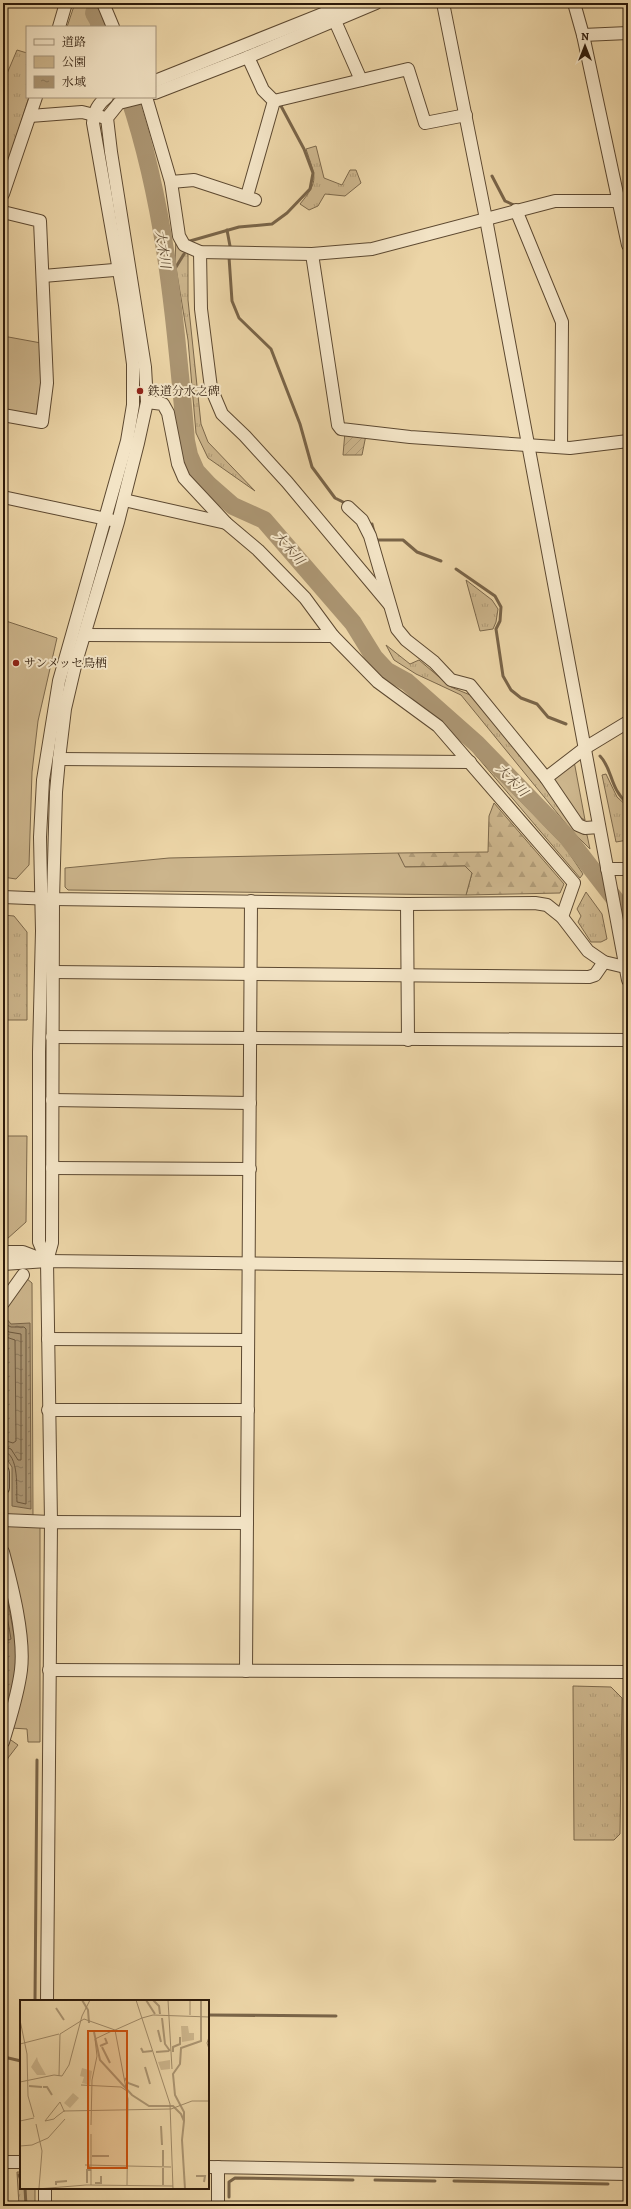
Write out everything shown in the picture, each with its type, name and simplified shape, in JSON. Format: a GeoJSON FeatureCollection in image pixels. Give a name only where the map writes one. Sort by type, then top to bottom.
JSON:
{"type":"FeatureCollection","features":[{"type":"Feature","properties":{"kind":"street"},"geometry":{"type":"LineString","coordinates":[[58,26],[66,3]]}},
{"type":"Feature","properties":{"kind":"street"},"geometry":{"type":"LineString","coordinates":[[103,3],[113,26]]}},
{"type":"Feature","properties":{"kind":"street"},"geometry":{"type":"LineString","coordinates":[[156,81],[350,3]]}},
{"type":"Feature","properties":{"kind":"street"},"geometry":{"type":"LineString","coordinates":[[156,93],[248,57],[376,3]]}},
{"type":"Feature","properties":{"kind":"street"},"geometry":{"type":"LineString","coordinates":[[443,3],[486,219],[628,980]]}},
{"type":"Feature","properties":{"kind":"street"},"geometry":{"type":"LineString","coordinates":[[574,3],[628,244]]}},
{"type":"Feature","properties":{"kind":"street"},"geometry":{"type":"LineString","coordinates":[[335,21],[361,80]]}},
{"type":"Feature","properties":{"kind":"street"},"geometry":{"type":"LineString","coordinates":[[582,35],[628,33]]}},
{"type":"Feature","properties":{"kind":"street"},"geometry":{"type":"LineString","coordinates":[[248,57],[263,90],[274,101]]}},
{"type":"Feature","properties":{"kind":"street"},"geometry":{"type":"LineString","coordinates":[[274,101],[408,69],[425,124],[466,115]]}},
{"type":"Feature","properties":{"kind":"street"},"geometry":{"type":"LineString","coordinates":[[3,194],[36,98]]}},
{"type":"Feature","properties":{"kind":"street"},"geometry":{"type":"LineString","coordinates":[[47,1261],[39,1242],[47,899],[59,759],[65,709],[76,662],[118,522],[147,402],[145,367],[94,115],[99,104],[107,98]]}},
{"type":"Feature","properties":{"kind":"street"},"geometry":{"type":"LineString","coordinates":[[47,2000],[51,1522],[48,1410],[47,1261],[52,1242],[53,972],[40,838],[43,787],[50,726],[59,681],[126,441],[133,405],[133,364],[108,118],[119,103],[139,98]]}},
{"type":"Feature","properties":{"kind":"street"},"geometry":{"type":"LineString","coordinates":[[146,98],[171,182],[179,236],[184,245],[200,252],[312,254],[372,249],[555,201],[619,201]]}},
{"type":"Feature","properties":{"kind":"street"},"geometry":{"type":"LineString","coordinates":[[171,182],[194,180],[251,198],[274,101]]}},
{"type":"Feature","properties":{"kind":"street"},"geometry":{"type":"LineString","coordinates":[[30,116],[82,112],[108,118]]}},
{"type":"Feature","properties":{"kind":"street"},"geometry":{"type":"LineString","coordinates":[[516,210],[562,322],[561,447]]}},
{"type":"Feature","properties":{"kind":"street"},"geometry":{"type":"LineString","coordinates":[[3,212],[40,221],[47,383],[42,422],[3,415]]}},
{"type":"Feature","properties":{"kind":"street"},"geometry":{"type":"LineString","coordinates":[[200,252],[201,309],[211,388],[222,414],[245,436],[287,482],[389,604]]}},
{"type":"Feature","properties":{"kind":"street"},"geometry":{"type":"LineString","coordinates":[[312,254],[338,425],[341,429],[410,437],[561,447],[628,441]]}},
{"type":"Feature","properties":{"kind":"street"},"geometry":{"type":"LineString","coordinates":[[43,276],[124,269]]}},
{"type":"Feature","properties":{"kind":"street"},"geometry":{"type":"LineString","coordinates":[[147,402],[164,404],[168,413],[178,464],[184,478],[226,523],[258,550],[305,598],[333,636],[378,682],[438,726],[574,883],[562,917]]}},
{"type":"Feature","properties":{"kind":"street"},"geometry":{"type":"LineString","coordinates":[[3,497],[118,522]]}},
{"type":"Feature","properties":{"kind":"street"},"geometry":{"type":"LineString","coordinates":[[124,500],[226,523]]}},
{"type":"Feature","properties":{"kind":"street"},"geometry":{"type":"LineString","coordinates":[[348,508],[362,520],[370,536],[397,629],[406,640],[434,662],[451,680],[470,685],[546,778],[578,825],[585,828],[599,827]]}},
{"type":"Feature","properties":{"kind":"street"},"geometry":{"type":"LineString","coordinates":[[85,634],[333,636]]}},
{"type":"Feature","properties":{"kind":"street"},"geometry":{"type":"LineString","coordinates":[[546,778],[585,748],[628,722]]}},
{"type":"Feature","properties":{"kind":"street"},"geometry":{"type":"LineString","coordinates":[[59,759],[470,762]]}},
{"type":"Feature","properties":{"kind":"street"},"geometry":{"type":"LineString","coordinates":[[607,869],[628,869]]}},
{"type":"Feature","properties":{"kind":"street"},"geometry":{"type":"LineString","coordinates":[[3,897],[47,899],[407,904],[535,903],[548,905],[562,917],[588,951],[604,962],[625,967]]}},
{"type":"Feature","properties":{"kind":"street"},"geometry":{"type":"LineString","coordinates":[[246,1671],[251,901]]}},
{"type":"Feature","properties":{"kind":"street"},"geometry":{"type":"LineString","coordinates":[[407,904],[408,1040]]}},
{"type":"Feature","properties":{"kind":"street"},"geometry":{"type":"LineString","coordinates":[[53,972],[589,977],[595,975],[604,962]]}},
{"type":"Feature","properties":{"kind":"street"},"geometry":{"type":"LineString","coordinates":[[52,1037],[628,1040]]}},
{"type":"Feature","properties":{"kind":"street"},"geometry":{"type":"LineString","coordinates":[[52,1100],[250,1103]]}},
{"type":"Feature","properties":{"kind":"street"},"geometry":{"type":"LineString","coordinates":[[52,1168],[250,1169]]}},
{"type":"Feature","properties":{"kind":"street"},"geometry":{"type":"LineString","coordinates":[[3,1252],[23,1252],[47,1261]]}},
{"type":"Feature","properties":{"kind":"street"},"geometry":{"type":"LineString","coordinates":[[3,1264],[47,1261],[628,1268]]}},
{"type":"Feature","properties":{"kind":"street"},"geometry":{"type":"LineString","coordinates":[[3,1303],[23,1275]]}},
{"type":"Feature","properties":{"kind":"street"},"geometry":{"type":"LineString","coordinates":[[48,1339],[248,1340]]}},
{"type":"Feature","properties":{"kind":"street"},"geometry":{"type":"LineString","coordinates":[[48,1410],[248,1410]]}},
{"type":"Feature","properties":{"kind":"street"},"geometry":{"type":"LineString","coordinates":[[3,1472],[3,1488]]}},
{"type":"Feature","properties":{"kind":"street"},"geometry":{"type":"LineString","coordinates":[[3,1520],[51,1522],[247,1523]]}},
{"type":"Feature","properties":{"kind":"street"},"geometry":{"type":"LineString","coordinates":[[3,1552],[10,1576],[22,1652],[18,1692],[3,1742]]}},
{"type":"Feature","properties":{"kind":"street"},"geometry":{"type":"LineString","coordinates":[[50,1670],[628,1672]]}},
{"type":"Feature","properties":{"kind":"street"},"geometry":{"type":"LineString","coordinates":[[3,2162],[20,2162]]}},
{"type":"Feature","properties":{"kind":"street"},"geometry":{"type":"LineString","coordinates":[[218,2206],[213,2167],[628,2174]]}},
{"type":"Feature","properties":{"kind":"street"},"geometry":{"type":"LineString","coordinates":[[45,2189],[45,2206]]}},
{"type":"Feature","properties":{"kind":"green space"},"geometry":{"type":"Polygon","coordinates":[[[75,3],[93,3],[91,26],[67,26],[75,3]]]}},
{"type":"Feature","properties":{"kind":"green space"},"geometry":{"type":"Polygon","coordinates":[[[17,50],[26,53],[26,98],[29,98],[3,178],[3,83],[17,50]]]}},
{"type":"Feature","properties":{"kind":"green space"},"geometry":{"type":"Polygon","coordinates":[[[316,146],[324,178],[342,185],[350,170],[356,170],[361,183],[345,196],[325,194],[318,206],[309,210],[300,204],[311,189],[314,178],[312,166],[306,149],[316,146]]]}},
{"type":"Feature","properties":{"kind":"green space"},"geometry":{"type":"Polygon","coordinates":[[[176,237],[188,253],[188,300],[201,424],[208,442],[255,491],[208,458],[196,433],[188,340],[175,262],[176,237]]]}},
{"type":"Feature","properties":{"kind":"green space"},"geometry":{"type":"Polygon","coordinates":[[[3,336],[41,343],[41,382],[38,413],[33,416],[3,410],[3,336]]]}},
{"type":"Feature","properties":{"kind":"green space"},"geometry":{"type":"Polygon","coordinates":[[[345,432],[366,435],[362,455],[343,455],[345,432]]]}},
{"type":"Feature","properties":{"kind":"green space"},"geometry":{"type":"Polygon","coordinates":[[[466,580],[492,600],[498,609],[496,622],[493,629],[480,631],[466,580]]]}},
{"type":"Feature","properties":{"kind":"green space"},"geometry":{"type":"Polygon","coordinates":[[[3,620],[57,638],[38,721],[32,772],[29,865],[16,879],[3,877],[3,620]]]}},
{"type":"Feature","properties":{"kind":"green space"},"geometry":{"type":"Polygon","coordinates":[[[386,645],[410,664],[419,660],[451,687],[475,697],[561,804],[576,830],[587,835],[590,849],[571,830],[461,695],[416,674],[394,660],[386,645]]]}},
{"type":"Feature","properties":{"kind":"green space"},"geometry":{"type":"Polygon","coordinates":[[[474,753],[565,847],[583,874],[580,878],[474,753]]]}},
{"type":"Feature","properties":{"kind":"green space"},"geometry":{"type":"Polygon","coordinates":[[[574,761],[585,820],[579,817],[551,779],[574,761]]]}},
{"type":"Feature","properties":{"kind":"green space"},"geometry":{"type":"Polygon","coordinates":[[[606,774],[617,797],[628,807],[628,840],[616,842],[602,775],[606,774]]]}},
{"type":"Feature","properties":{"kind":"green space"},"geometry":{"type":"Polygon","coordinates":[[[494,803],[564,884],[560,893],[466,895],[472,873],[465,866],[404,867],[398,853],[488,852],[489,816],[494,803]]]}},
{"type":"Feature","properties":{"kind":"green space"},"geometry":{"type":"Polygon","coordinates":[[[398,853],[405,867],[465,866],[472,873],[466,895],[68,890],[65,887],[65,868],[169,858],[398,853]]]}},
{"type":"Feature","properties":{"kind":"green space"},"geometry":{"type":"Polygon","coordinates":[[[586,892],[602,914],[607,939],[601,942],[591,942],[578,922],[581,916],[577,909],[586,892]]]}},
{"type":"Feature","properties":{"kind":"green space"},"geometry":{"type":"Polygon","coordinates":[[[3,915],[14,916],[27,932],[27,1020],[3,1020],[3,915]]]}},
{"type":"Feature","properties":{"kind":"green space"},"geometry":{"type":"Polygon","coordinates":[[[3,1136],[27,1136],[26,1222],[7,1239],[3,1239],[3,1136]]]}},
{"type":"Feature","properties":{"kind":"green space"},"geometry":{"type":"Polygon","coordinates":[[[26,1278],[32,1283],[33,1518],[3,1517],[7,1483],[3,1464],[3,1309],[26,1278]]]}},
{"type":"Feature","properties":{"kind":"green space"},"geometry":{"type":"Polygon","coordinates":[[[3,1525],[40,1525],[40,1742],[28,1742],[27,1729],[11,1728],[21,1693],[13,1577],[3,1540],[3,1525]]]}},
{"type":"Feature","properties":{"kind":"green space"},"geometry":{"type":"Polygon","coordinates":[[[573,1686],[611,1687],[622,1698],[620,1834],[614,1840],[574,1840],[573,1686]]]}},
{"type":"Feature","properties":{"kind":"green space"},"geometry":{"type":"Polygon","coordinates":[[[8,1738],[18,1745],[8,1758],[3,1774],[3,1754],[8,1738]]]}},
{"type":"Feature","properties":{"kind":"green space"},"geometry":{"type":"Polygon","coordinates":[[[17,2172],[20,2172],[20,2189],[35,2189],[35,2206],[19,2206],[17,2172]]]}},
{"type":"Feature","properties":{"kind":"water"},"geometry":{"type":"Polygon","coordinates":[[[6,1318],[11,1324],[30,1323],[31,1509],[12,1506],[12,1467],[3,1453],[3,1322],[6,1318]]]}},
{"type":"Feature","properties":{"kind":"water"},"geometry":{"type":"Polygon","coordinates":[[[3,1576],[17,1651],[14,1687],[3,1720],[3,1686],[6,1662],[3,1630],[3,1576]]]}},
{"type":"Feature","properties":{"kind":"waterway","name":"大木川"},"geometry":{"type":"LineString","coordinates":[[94,13],[101,26]]}},
{"type":"Feature","properties":{"kind":"waterway","name":"大木川"},"geometry":{"type":"LineString","coordinates":[[129,98],[142,139],[161,224],[168,267],[186,441],[189,455],[196,471],[209,485],[233,506],[264,520],[353,623],[374,657],[387,671],[407,682],[477,744],[567,837],[628,916]]}},
{"type":"Feature","properties":{"kind":"waterway"},"geometry":{"type":"LineString","coordinates":[[190,241],[239,227],[272,224],[287,213],[310,189],[313,173],[304,149],[281,106]]}},
{"type":"Feature","properties":{"kind":"waterway"},"geometry":{"type":"LineString","coordinates":[[492,176],[505,201],[514,205]]}},
{"type":"Feature","properties":{"kind":"waterway"},"geometry":{"type":"LineString","coordinates":[[227,230],[230,246]]}},
{"type":"Feature","properties":{"kind":"waterway"},"geometry":{"type":"LineString","coordinates":[[168,280],[184,254]]}},
{"type":"Feature","properties":{"kind":"waterway"},"geometry":{"type":"LineString","coordinates":[[229,257],[232,301],[239,318],[271,349],[300,424],[312,467],[335,498],[347,504]]}},
{"type":"Feature","properties":{"kind":"waterway"},"geometry":{"type":"LineString","coordinates":[[372,524],[374,532]]}},
{"type":"Feature","properties":{"kind":"waterway"},"geometry":{"type":"LineString","coordinates":[[375,537],[376,540],[403,540],[417,552],[441,561]]}},
{"type":"Feature","properties":{"kind":"waterway"},"geometry":{"type":"LineString","coordinates":[[456,569],[495,596],[501,607],[500,621],[496,629],[503,676],[511,690],[521,698],[537,704],[548,717],[566,724]]}},
{"type":"Feature","properties":{"kind":"waterway"},"geometry":{"type":"LineString","coordinates":[[600,756],[607,767],[617,792],[628,804]]}},
{"type":"Feature","properties":{"kind":"waterway"},"geometry":{"type":"LineString","coordinates":[[35,2000],[37,1760]]}},
{"type":"Feature","properties":{"kind":"waterway"},"geometry":{"type":"LineString","coordinates":[[209,2015],[336,2016]]}},
{"type":"Feature","properties":{"kind":"waterway"},"geometry":{"type":"LineString","coordinates":[[4,2057],[20,2061]]}},
{"type":"Feature","properties":{"kind":"waterway"},"geometry":{"type":"LineString","coordinates":[[229,2197],[229,2182],[235,2178],[353,2180]]}},
{"type":"Feature","properties":{"kind":"waterway"},"geometry":{"type":"LineString","coordinates":[[375,2180],[435,2181]]}},
{"type":"Feature","properties":{"kind":"waterway"},"geometry":{"type":"LineString","coordinates":[[454,2181],[608,2184]]}},
{"type":"Feature","properties":{"kind":"waterway"},"geometry":{"type":"LineString","coordinates":[[25,2189],[26,2206]]}},
{"type":"Feature","properties":{"kind":"place","name":"鉄道分水之碑"},"geometry":{"type":"Point","coordinates":[140,391]}},
{"type":"Feature","properties":{"kind":"place","name":"サンメッセ鳥栖"},"geometry":{"type":"Point","coordinates":[16,663]}}]}
